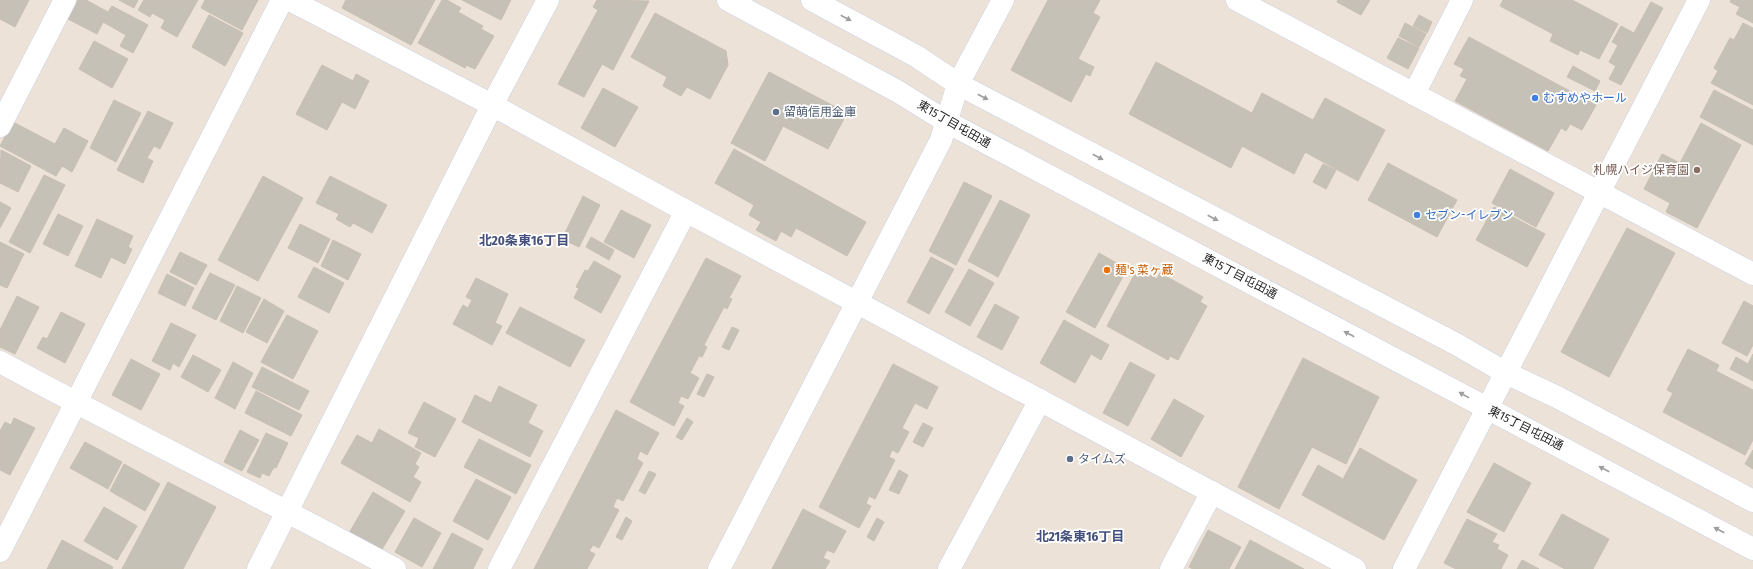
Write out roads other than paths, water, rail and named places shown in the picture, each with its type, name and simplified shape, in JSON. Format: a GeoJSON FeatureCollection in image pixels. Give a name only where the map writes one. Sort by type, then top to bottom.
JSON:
{"type":"FeatureCollection","features":[{"type":"Feature","properties":{"kind":"street"},"geometry":{"type":"LineString","coordinates":[[0,126],[65,0]]}},
{"type":"Feature","properties":{"kind":"street"},"geometry":{"type":"LineString","coordinates":[[0,551],[282,0]]}},
{"type":"Feature","properties":{"kind":"street"},"geometry":{"type":"LineString","coordinates":[[290,0],[492,105],[686,211],[1355,569]]}},
{"type":"Feature","properties":{"kind":"street"},"geometry":{"type":"LineString","coordinates":[[258,569],[492,105],[548,0]]}},
{"type":"Feature","properties":{"kind":"street","name":"東15丁目屯田通"},"geometry":{"type":"LineString","coordinates":[[728,0],[897,91],[947,122],[1753,549]]}},
{"type":"Feature","properties":{"kind":"street"},"geometry":{"type":"LineString","coordinates":[[812,0],[916,56],[958,84],[1456,344],[1506,373],[1557,397],[1753,501]]}},
{"type":"Feature","properties":{"kind":"street"},"geometry":{"type":"LineString","coordinates":[[719,569],[941,140],[958,84],[1003,0]]}},
{"type":"Feature","properties":{"kind":"street"},"geometry":{"type":"LineString","coordinates":[[1414,94],[1462,0]]}},
{"type":"Feature","properties":{"kind":"street"},"geometry":{"type":"LineString","coordinates":[[1404,569],[1699,0]]}},
{"type":"Feature","properties":{"kind":"street"},"geometry":{"type":"LineString","coordinates":[[1242,1],[1753,274]]}},
{"type":"Feature","properties":{"kind":"street"},"geometry":{"type":"LineString","coordinates":[[499,569],[686,211]]}},
{"type":"Feature","properties":{"kind":"street"},"geometry":{"type":"LineString","coordinates":[[0,362],[288,511],[395,569]]}},
{"type":"Feature","properties":{"kind":"street"},"geometry":{"type":"LineString","coordinates":[[949,569],[1040,400]]}},
{"type":"Feature","properties":{"kind":"street"},"geometry":{"type":"LineString","coordinates":[[1172,569],[1212,492]]}},
{"type":"Feature","properties":{"kind":"place","name":"むすめやホール"},"geometry":{"type":"Point","coordinates":[1535,98]}},
{"type":"Feature","properties":{"kind":"place","name":"留萌信用金庫"},"geometry":{"type":"Point","coordinates":[776,112]}},
{"type":"Feature","properties":{"kind":"place","name":"札幌ハイジ保育園"},"geometry":{"type":"Point","coordinates":[1697,170]}},
{"type":"Feature","properties":{"kind":"place","name":"セブン-イレブン"},"geometry":{"type":"Point","coordinates":[1417,215]}},
{"type":"Feature","properties":{"kind":"place","name":"麺's 菜ヶ蔵"},"geometry":{"type":"Point","coordinates":[1107,270]}},
{"type":"Feature","properties":{"kind":"place","name":"タイムズ"},"geometry":{"type":"Point","coordinates":[1070,459]}},
{"type":"Feature","properties":{"kind":"district","name":"北20条東16丁目"},"geometry":{"type":"Point","coordinates":[524,240]}},
{"type":"Feature","properties":{"kind":"district","name":"北21条東16丁目"},"geometry":{"type":"Point","coordinates":[1080,536]}}]}
